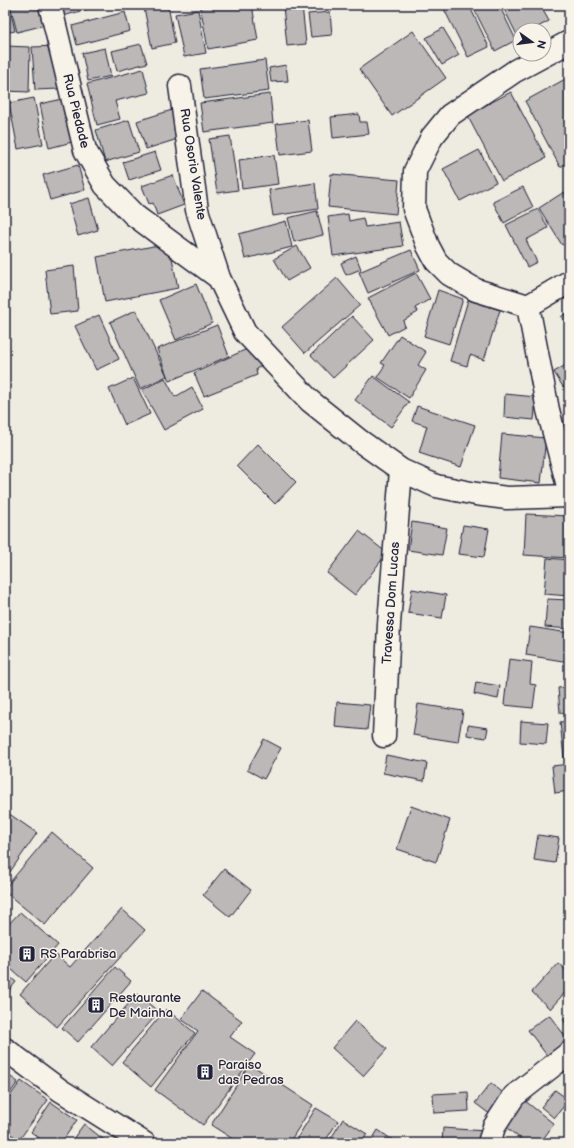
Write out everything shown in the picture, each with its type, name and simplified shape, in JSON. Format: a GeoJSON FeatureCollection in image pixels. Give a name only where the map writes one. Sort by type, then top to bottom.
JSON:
{"type":"FeatureCollection","features":[{"type":"Feature","properties":{"kind":"street","name":"Rua Piedade"},"geometry":{"type":"LineString","coordinates":[[50,5],[85,150],[105,184],[134,215],[219,278]]}},
{"type":"Feature","properties":{"kind":"street"},"geometry":{"type":"LineString","coordinates":[[569,42],[515,71],[450,115],[432,137],[415,171],[414,209],[428,246],[436,261],[449,274],[476,290],[528,306],[569,282]]}},
{"type":"Feature","properties":{"kind":"street","name":"Rua Osorio Valente"},"geometry":{"type":"LineString","coordinates":[[180,86],[197,210],[219,278],[245,332],[310,402],[360,441],[401,470],[436,486],[476,494],[507,498],[569,496]]}},
{"type":"Feature","properties":{"kind":"street"},"geometry":{"type":"LineString","coordinates":[[528,306],[548,410],[569,490]]}},
{"type":"Feature","properties":{"kind":"street","name":"Travessa Dom Lucas"},"geometry":{"type":"LineString","coordinates":[[384,736],[389,624],[401,470]]}},
{"type":"Feature","properties":{"kind":"street"},"geometry":{"type":"LineString","coordinates":[[5,1049],[60,1090],[144,1143]]}},
{"type":"Feature","properties":{"kind":"street"},"geometry":{"type":"LineString","coordinates":[[489,1143],[494,1127],[514,1096],[569,1053]]}},
{"type":"Feature","properties":{"kind":"building"},"geometry":{"type":"Polygon","coordinates":[[[5,5],[9,5],[15,31],[5,33],[5,5]]]}},
{"type":"Feature","properties":{"kind":"building"},"geometry":{"type":"Polygon","coordinates":[[[10,5],[40,5],[45,25],[17,32],[10,5]]]}},
{"type":"Feature","properties":{"kind":"building"},"geometry":{"type":"Polygon","coordinates":[[[60,5],[102,5],[63,16],[60,5]]]}},
{"type":"Feature","properties":{"kind":"building"},"geometry":{"type":"Polygon","coordinates":[[[157,5],[168,5],[175,43],[152,48],[144,8],[157,5]]]}},
{"type":"Feature","properties":{"kind":"building"},"geometry":{"type":"Polygon","coordinates":[[[200,5],[252,5],[258,40],[208,49],[200,5]]]}},
{"type":"Feature","properties":{"kind":"building"},"geometry":{"type":"Polygon","coordinates":[[[302,5],[306,44],[287,46],[283,6],[302,5]]]}},
{"type":"Feature","properties":{"kind":"building"},"geometry":{"type":"Polygon","coordinates":[[[442,5],[469,5],[489,47],[468,57],[442,5]]]}},
{"type":"Feature","properties":{"kind":"building"},"geometry":{"type":"Polygon","coordinates":[[[472,5],[499,5],[512,32],[512,42],[495,51],[472,5]]]}},
{"type":"Feature","properties":{"kind":"building"},"geometry":{"type":"Polygon","coordinates":[[[502,5],[540,5],[549,21],[512,22],[512,25],[502,5]]]}},
{"type":"Feature","properties":{"kind":"building"},"geometry":{"type":"Polygon","coordinates":[[[198,10],[206,53],[184,57],[175,14],[198,10]]]}},
{"type":"Feature","properties":{"kind":"building"},"geometry":{"type":"Polygon","coordinates":[[[125,12],[130,31],[77,45],[72,26],[125,12]]]}},
{"type":"Feature","properties":{"kind":"building"},"geometry":{"type":"Polygon","coordinates":[[[330,12],[332,35],[311,37],[308,14],[330,12]]]}},
{"type":"Feature","properties":{"kind":"building"},"geometry":{"type":"Polygon","coordinates":[[[443,28],[459,55],[442,65],[426,38],[443,28]]]}},
{"type":"Feature","properties":{"kind":"building"},"geometry":{"type":"Polygon","coordinates":[[[413,31],[446,78],[392,116],[359,69],[413,31]]]}},
{"type":"Feature","properties":{"kind":"building"},"geometry":{"type":"Polygon","coordinates":[[[141,44],[147,63],[117,71],[112,51],[141,44]]]}},
{"type":"Feature","properties":{"kind":"building"},"geometry":{"type":"Polygon","coordinates":[[[6,46],[30,47],[29,92],[5,91],[6,46]]]}},
{"type":"Feature","properties":{"kind":"building"},"geometry":{"type":"Polygon","coordinates":[[[56,46],[59,89],[35,90],[32,47],[56,46]]]}},
{"type":"Feature","properties":{"kind":"building"},"geometry":{"type":"Polygon","coordinates":[[[105,48],[111,76],[88,81],[82,53],[105,48]]]}},
{"type":"Feature","properties":{"kind":"building"},"geometry":{"type":"Polygon","coordinates":[[[265,60],[269,91],[204,99],[200,69],[265,60]]]}},
{"type":"Feature","properties":{"kind":"building"},"geometry":{"type":"Polygon","coordinates":[[[286,65],[288,81],[271,82],[269,68],[286,65]]]}},
{"type":"Feature","properties":{"kind":"building"},"geometry":{"type":"Polygon","coordinates":[[[143,69],[149,93],[115,101],[120,119],[97,125],[87,84],[143,69]]]}},
{"type":"Feature","properties":{"kind":"building"},"geometry":{"type":"Polygon","coordinates":[[[569,77],[569,162],[560,167],[525,101],[569,77]]]}},
{"type":"Feature","properties":{"kind":"building"},"geometry":{"type":"Polygon","coordinates":[[[511,92],[546,158],[502,181],[467,115],[511,92]]]}},
{"type":"Feature","properties":{"kind":"building"},"geometry":{"type":"Polygon","coordinates":[[[270,94],[273,123],[204,132],[200,103],[270,94]]]}},
{"type":"Feature","properties":{"kind":"building"},"geometry":{"type":"Polygon","coordinates":[[[34,98],[43,144],[18,149],[9,103],[34,98]]]}},
{"type":"Feature","properties":{"kind":"building"},"geometry":{"type":"Polygon","coordinates":[[[67,98],[76,141],[49,148],[40,104],[67,98]]]}},
{"type":"Feature","properties":{"kind":"building"},"geometry":{"type":"Polygon","coordinates":[[[172,110],[181,138],[146,149],[137,121],[172,110]]]}},
{"type":"Feature","properties":{"kind":"building"},"geometry":{"type":"Polygon","coordinates":[[[359,114],[360,122],[367,122],[369,134],[333,138],[331,117],[359,114]]]}},
{"type":"Feature","properties":{"kind":"building"},"geometry":{"type":"Polygon","coordinates":[[[5,120],[9,143],[5,144],[5,120]]]}},
{"type":"Feature","properties":{"kind":"building"},"geometry":{"type":"Polygon","coordinates":[[[129,120],[139,152],[105,162],[96,130],[129,120]]]}},
{"type":"Feature","properties":{"kind":"building"},"geometry":{"type":"Polygon","coordinates":[[[308,120],[312,151],[280,155],[276,124],[308,120]]]}},
{"type":"Feature","properties":{"kind":"building"},"geometry":{"type":"Polygon","coordinates":[[[230,136],[238,190],[217,193],[209,139],[230,136]]]}},
{"type":"Feature","properties":{"kind":"building"},"geometry":{"type":"Polygon","coordinates":[[[479,150],[496,182],[460,201],[443,169],[479,150]]]}},
{"type":"Feature","properties":{"kind":"building"},"geometry":{"type":"Polygon","coordinates":[[[155,152],[161,170],[129,180],[123,162],[155,152]]]}},
{"type":"Feature","properties":{"kind":"building"},"geometry":{"type":"Polygon","coordinates":[[[274,155],[278,184],[242,189],[239,160],[274,155]]]}},
{"type":"Feature","properties":{"kind":"building"},"geometry":{"type":"Polygon","coordinates":[[[78,165],[85,190],[50,200],[43,175],[78,165]]]}},
{"type":"Feature","properties":{"kind":"building"},"geometry":{"type":"Polygon","coordinates":[[[331,174],[399,180],[396,214],[328,207],[331,174]]]}},
{"type":"Feature","properties":{"kind":"building"},"geometry":{"type":"Polygon","coordinates":[[[173,175],[184,205],[157,215],[153,203],[149,204],[142,186],[173,175]]]}},
{"type":"Feature","properties":{"kind":"building"},"geometry":{"type":"Polygon","coordinates":[[[315,183],[318,209],[273,216],[269,190],[315,183]]]}},
{"type":"Feature","properties":{"kind":"building"},"geometry":{"type":"Polygon","coordinates":[[[523,187],[533,207],[504,223],[493,202],[523,187]]]}},
{"type":"Feature","properties":{"kind":"building"},"geometry":{"type":"Polygon","coordinates":[[[564,192],[569,200],[569,240],[562,245],[539,208],[564,192]]]}},
{"type":"Feature","properties":{"kind":"building"},"geometry":{"type":"Polygon","coordinates":[[[89,198],[98,230],[78,236],[69,204],[89,198]]]}},
{"type":"Feature","properties":{"kind":"building"},"geometry":{"type":"Polygon","coordinates":[[[538,209],[548,228],[526,240],[537,262],[527,267],[506,225],[538,209]]]}},
{"type":"Feature","properties":{"kind":"building"},"geometry":{"type":"Polygon","coordinates":[[[317,211],[323,235],[294,242],[288,218],[317,211]]]}},
{"type":"Feature","properties":{"kind":"building"},"geometry":{"type":"Polygon","coordinates":[[[348,214],[349,221],[363,218],[365,227],[399,222],[403,246],[333,256],[328,217],[348,214]]]}},
{"type":"Feature","properties":{"kind":"building"},"geometry":{"type":"Polygon","coordinates":[[[286,221],[292,247],[245,259],[239,234],[286,221]]]}},
{"type":"Feature","properties":{"kind":"building"},"geometry":{"type":"Polygon","coordinates":[[[169,243],[178,288],[105,302],[97,257],[169,243]]]}},
{"type":"Feature","properties":{"kind":"building"},"geometry":{"type":"Polygon","coordinates":[[[297,246],[310,268],[287,281],[274,259],[297,246]]]}},
{"type":"Feature","properties":{"kind":"building"},"geometry":{"type":"Polygon","coordinates":[[[411,250],[420,270],[368,293],[359,272],[411,250]]]}},
{"type":"Feature","properties":{"kind":"building"},"geometry":{"type":"Polygon","coordinates":[[[356,256],[361,269],[346,275],[341,263],[356,256]]]}},
{"type":"Feature","properties":{"kind":"building"},"geometry":{"type":"Polygon","coordinates":[[[74,266],[78,311],[50,314],[45,270],[74,266]]]}},
{"type":"Feature","properties":{"kind":"building"},"geometry":{"type":"Polygon","coordinates":[[[416,273],[430,299],[415,308],[418,312],[403,321],[405,326],[388,335],[368,298],[416,273]]]}},
{"type":"Feature","properties":{"kind":"building"},"geometry":{"type":"Polygon","coordinates":[[[337,278],[360,305],[305,353],[282,327],[337,278]]]}},
{"type":"Feature","properties":{"kind":"building"},"geometry":{"type":"Polygon","coordinates":[[[196,284],[212,323],[176,340],[159,300],[196,284]]]}},
{"type":"Feature","properties":{"kind":"building"},"geometry":{"type":"Polygon","coordinates":[[[438,290],[463,299],[449,344],[424,336],[438,290]]]}},
{"type":"Feature","properties":{"kind":"building"},"geometry":{"type":"Polygon","coordinates":[[[468,300],[500,310],[484,360],[470,355],[467,366],[450,361],[468,300]]]}},
{"type":"Feature","properties":{"kind":"building"},"geometry":{"type":"Polygon","coordinates":[[[136,310],[167,376],[140,389],[110,322],[136,310]]]}},
{"type":"Feature","properties":{"kind":"building"},"geometry":{"type":"Polygon","coordinates":[[[569,311],[569,327],[561,317],[569,311]]]}},
{"type":"Feature","properties":{"kind":"building"},"geometry":{"type":"Polygon","coordinates":[[[99,315],[119,359],[96,370],[75,326],[99,315]]]}},
{"type":"Feature","properties":{"kind":"building"},"geometry":{"type":"Polygon","coordinates":[[[352,316],[374,340],[333,378],[311,355],[352,316]]]}},
{"type":"Feature","properties":{"kind":"building"},"geometry":{"type":"Polygon","coordinates":[[[217,325],[229,356],[169,381],[157,349],[217,325]]]}},
{"type":"Feature","properties":{"kind":"building"},"geometry":{"type":"Polygon","coordinates":[[[400,335],[426,352],[418,365],[426,370],[409,398],[377,377],[385,365],[381,363],[400,335]]]}},
{"type":"Feature","properties":{"kind":"building"},"geometry":{"type":"Polygon","coordinates":[[[247,349],[264,364],[256,369],[257,375],[204,396],[194,373],[247,349]]]}},
{"type":"Feature","properties":{"kind":"building"},"geometry":{"type":"Polygon","coordinates":[[[569,363],[569,383],[563,387],[554,372],[569,363]]]}},
{"type":"Feature","properties":{"kind":"building"},"geometry":{"type":"Polygon","coordinates":[[[373,376],[409,402],[391,427],[355,400],[373,376]]]}},
{"type":"Feature","properties":{"kind":"building"},"geometry":{"type":"Polygon","coordinates":[[[133,378],[150,414],[125,425],[109,389],[133,378]]]}},
{"type":"Feature","properties":{"kind":"building"},"geometry":{"type":"Polygon","coordinates":[[[165,378],[175,397],[192,387],[203,409],[164,430],[142,390],[165,378]]]}},
{"type":"Feature","properties":{"kind":"building"},"geometry":{"type":"Polygon","coordinates":[[[505,394],[536,397],[534,420],[504,417],[505,394]]]}},
{"type":"Feature","properties":{"kind":"building"},"geometry":{"type":"Polygon","coordinates":[[[417,406],[475,425],[461,467],[419,453],[427,426],[412,421],[417,406]]]}},
{"type":"Feature","properties":{"kind":"building"},"geometry":{"type":"Polygon","coordinates":[[[502,434],[546,438],[541,483],[498,478],[502,434]]]}},
{"type":"Feature","properties":{"kind":"building"},"geometry":{"type":"Polygon","coordinates":[[[258,444],[296,482],[275,504],[237,466],[258,444]]]}},
{"type":"Feature","properties":{"kind":"building"},"geometry":{"type":"Polygon","coordinates":[[[526,514],[569,516],[569,558],[524,555],[526,514]]]}},
{"type":"Feature","properties":{"kind":"building"},"geometry":{"type":"Polygon","coordinates":[[[412,522],[447,528],[442,555],[408,550],[412,522]]]}},
{"type":"Feature","properties":{"kind":"building"},"geometry":{"type":"Polygon","coordinates":[[[463,525],[489,529],[484,557],[458,554],[463,525]]]}},
{"type":"Feature","properties":{"kind":"building"},"geometry":{"type":"Polygon","coordinates":[[[359,531],[387,553],[355,595],[327,573],[359,531]]]}},
{"type":"Feature","properties":{"kind":"building"},"geometry":{"type":"Polygon","coordinates":[[[547,558],[569,560],[569,596],[544,594],[547,558]]]}},
{"type":"Feature","properties":{"kind":"building"},"geometry":{"type":"Polygon","coordinates":[[[412,589],[446,595],[442,618],[408,613],[412,589]]]}},
{"type":"Feature","properties":{"kind":"building"},"geometry":{"type":"Polygon","coordinates":[[[547,599],[569,600],[569,629],[545,627],[547,599]]]}},
{"type":"Feature","properties":{"kind":"building"},"geometry":{"type":"Polygon","coordinates":[[[530,627],[569,633],[569,662],[526,655],[530,627]]]}},
{"type":"Feature","properties":{"kind":"building"},"geometry":{"type":"Polygon","coordinates":[[[509,659],[532,662],[530,684],[536,685],[533,708],[504,705],[509,659]]]}},
{"type":"Feature","properties":{"kind":"building"},"geometry":{"type":"Polygon","coordinates":[[[476,682],[500,686],[498,699],[474,694],[476,682]]]}},
{"type":"Feature","properties":{"kind":"building"},"geometry":{"type":"Polygon","coordinates":[[[569,687],[569,712],[560,713],[558,688],[569,687]]]}},
{"type":"Feature","properties":{"kind":"building"},"geometry":{"type":"Polygon","coordinates":[[[337,702],[370,705],[367,730],[335,727],[337,702]]]}},
{"type":"Feature","properties":{"kind":"building"},"geometry":{"type":"Polygon","coordinates":[[[418,704],[463,711],[458,742],[413,735],[418,704]]]}},
{"type":"Feature","properties":{"kind":"building"},"geometry":{"type":"Polygon","coordinates":[[[521,721],[548,723],[546,744],[520,742],[521,721]]]}},
{"type":"Feature","properties":{"kind":"building"},"geometry":{"type":"Polygon","coordinates":[[[569,721],[569,757],[564,758],[560,722],[569,721]]]}},
{"type":"Feature","properties":{"kind":"building"},"geometry":{"type":"Polygon","coordinates":[[[468,725],[488,728],[486,738],[467,735],[468,725]]]}},
{"type":"Feature","properties":{"kind":"building"},"geometry":{"type":"Polygon","coordinates":[[[264,739],[281,748],[264,779],[247,770],[264,739]]]}},
{"type":"Feature","properties":{"kind":"building"},"geometry":{"type":"Polygon","coordinates":[[[386,755],[427,763],[424,781],[383,773],[386,755]]]}},
{"type":"Feature","properties":{"kind":"building"},"geometry":{"type":"Polygon","coordinates":[[[569,764],[569,791],[555,793],[552,766],[569,764]]]}},
{"type":"Feature","properties":{"kind":"building"},"geometry":{"type":"Polygon","coordinates":[[[411,806],[450,820],[436,862],[397,849],[411,806]]]}},
{"type":"Feature","properties":{"kind":"building"},"geometry":{"type":"Polygon","coordinates":[[[5,811],[37,833],[5,879],[5,811]]]}},
{"type":"Feature","properties":{"kind":"building"},"geometry":{"type":"Polygon","coordinates":[[[52,832],[93,868],[45,925],[5,892],[5,888],[52,832]]]}},
{"type":"Feature","properties":{"kind":"building"},"geometry":{"type":"Polygon","coordinates":[[[538,835],[559,838],[555,863],[534,860],[538,835]]]}},
{"type":"Feature","properties":{"kind":"building"},"geometry":{"type":"Polygon","coordinates":[[[224,869],[251,890],[230,917],[203,895],[224,869]]]}},
{"type":"Feature","properties":{"kind":"building"},"geometry":{"type":"Polygon","coordinates":[[[122,909],[145,930],[57,1027],[20,994],[55,954],[70,967],[122,909]]]}},
{"type":"Feature","properties":{"kind":"building","name":"RS Parabrisa"},"geometry":{"type":"Polygon","coordinates":[[[20,912],[58,945],[26,982],[5,964],[5,928],[20,912]]]}},
{"type":"Feature","properties":{"kind":"building"},"geometry":{"type":"Polygon","coordinates":[[[558,963],[569,973],[569,988],[550,1009],[532,992],[558,963]]]}},
{"type":"Feature","properties":{"kind":"building","name":"Restaurante De Mainha"},"geometry":{"type":"Polygon","coordinates":[[[115,967],[131,981],[78,1042],[62,1028],[115,967]]]}},
{"type":"Feature","properties":{"kind":"building"},"geometry":{"type":"Polygon","coordinates":[[[5,973],[16,982],[5,995],[5,973]]]}},
{"type":"Feature","properties":{"kind":"building","name":"Paraiso das Pedras"},"geometry":{"type":"Polygon","coordinates":[[[202,991],[242,1021],[230,1037],[255,1054],[203,1125],[155,1090],[198,1031],[181,1019],[202,991]]]}},
{"type":"Feature","properties":{"kind":"building"},"geometry":{"type":"Polygon","coordinates":[[[137,994],[159,1012],[112,1066],[91,1047],[137,994]]]}},
{"type":"Feature","properties":{"kind":"building"},"geometry":{"type":"Polygon","coordinates":[[[166,1009],[195,1033],[151,1087],[122,1062],[166,1009]]]}},
{"type":"Feature","properties":{"kind":"building"},"geometry":{"type":"Polygon","coordinates":[[[549,1015],[569,1041],[569,1048],[551,1061],[528,1030],[549,1015]]]}},
{"type":"Feature","properties":{"kind":"building"},"geometry":{"type":"Polygon","coordinates":[[[569,1015],[569,1029],[563,1019],[569,1015]]]}},
{"type":"Feature","properties":{"kind":"building"},"geometry":{"type":"Polygon","coordinates":[[[355,1021],[387,1049],[363,1076],[332,1048],[355,1021]]]}},
{"type":"Feature","properties":{"kind":"building"},"geometry":{"type":"Polygon","coordinates":[[[250,1064],[313,1105],[289,1143],[239,1143],[211,1125],[250,1064]]]}},
{"type":"Feature","properties":{"kind":"building"},"geometry":{"type":"Polygon","coordinates":[[[5,1073],[18,1082],[5,1100],[5,1073]]]}},
{"type":"Feature","properties":{"kind":"building"},"geometry":{"type":"Polygon","coordinates":[[[21,1081],[48,1100],[19,1140],[5,1130],[5,1103],[21,1081]]]}},
{"type":"Feature","properties":{"kind":"building"},"geometry":{"type":"Polygon","coordinates":[[[491,1083],[507,1096],[491,1115],[475,1103],[491,1083]]]}},
{"type":"Feature","properties":{"kind":"building"},"geometry":{"type":"Polygon","coordinates":[[[555,1090],[569,1100],[554,1118],[541,1107],[555,1090]]]}},
{"type":"Feature","properties":{"kind":"building"},"geometry":{"type":"Polygon","coordinates":[[[468,1092],[469,1111],[434,1113],[433,1094],[468,1092]]]}},
{"type":"Feature","properties":{"kind":"building"},"geometry":{"type":"Polygon","coordinates":[[[524,1100],[554,1124],[540,1143],[526,1143],[503,1125],[524,1100]]]}},
{"type":"Feature","properties":{"kind":"building"},"geometry":{"type":"Polygon","coordinates":[[[51,1102],[77,1120],[61,1143],[46,1143],[31,1132],[51,1102]]]}},
{"type":"Feature","properties":{"kind":"building"},"geometry":{"type":"Polygon","coordinates":[[[316,1108],[338,1121],[324,1143],[294,1143],[316,1108]]]}},
{"type":"Feature","properties":{"kind":"building"},"geometry":{"type":"Polygon","coordinates":[[[343,1119],[367,1134],[361,1143],[328,1143],[343,1119]]]}},
{"type":"Feature","properties":{"kind":"building"},"geometry":{"type":"Polygon","coordinates":[[[84,1124],[108,1143],[70,1143],[84,1124]]]}},
{"type":"Feature","properties":{"kind":"building"},"geometry":{"type":"Polygon","coordinates":[[[443,1128],[485,1131],[485,1143],[442,1143],[443,1128]]]}},
{"type":"Feature","properties":{"kind":"building"},"geometry":{"type":"Polygon","coordinates":[[[378,1130],[397,1143],[370,1143],[378,1130]]]}},
{"type":"Feature","properties":{"kind":"place","name":"RS Parabrisa"},"geometry":{"type":"Point","coordinates":[27,954]}},
{"type":"Feature","properties":{"kind":"place","name":"Restaurante De Mainha"},"geometry":{"type":"Point","coordinates":[96,1005]}},
{"type":"Feature","properties":{"kind":"place","name":"Paraiso das Pedras"},"geometry":{"type":"Point","coordinates":[205,1072]}}]}
